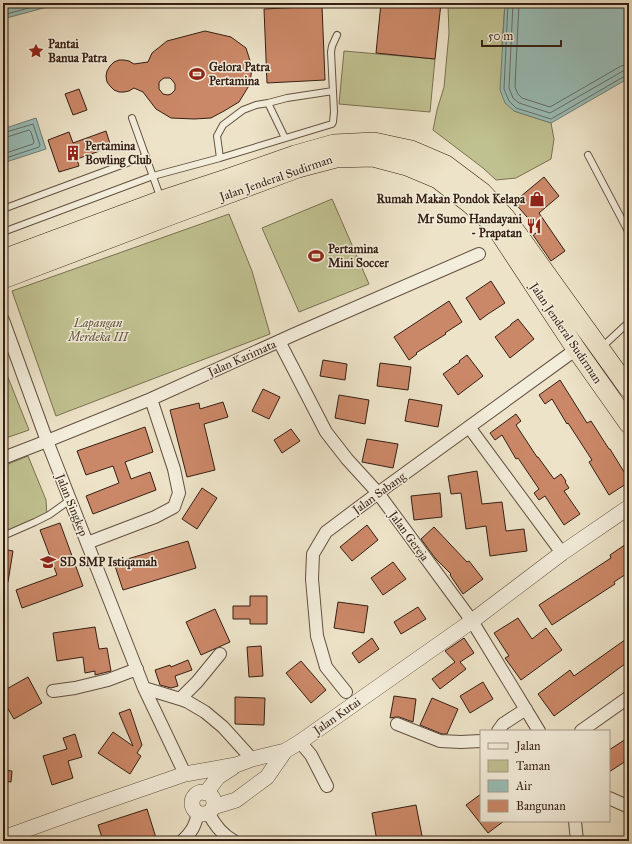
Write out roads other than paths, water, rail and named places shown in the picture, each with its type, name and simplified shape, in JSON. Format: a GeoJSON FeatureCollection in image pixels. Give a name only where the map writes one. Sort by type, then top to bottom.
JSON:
{"type":"FeatureCollection","features":[{"type":"Feature","properties":{"kind":"highway","name":"Jalan Jenderal Sudirman"},"geometry":{"type":"LineString","coordinates":[[3,279],[164,208],[223,180],[295,155],[334,144],[374,142],[411,150],[446,165],[482,192],[506,218],[629,389]]}},
{"type":"Feature","properties":{"kind":"highway","name":"Jalan Jenderal Sudirman"},"geometry":{"type":"LineString","coordinates":[[3,258],[164,208],[336,158],[373,157],[407,166],[438,179],[469,203],[495,226],[576,349],[629,424]]}},
{"type":"Feature","properties":{"kind":"street","name":"Jalan Karimata"},"geometry":{"type":"LineString","coordinates":[[3,458],[47,442],[150,399],[479,254]]}},
{"type":"Feature","properties":{"kind":"street","name":"Jalan Singkep"},"geometry":{"type":"LineString","coordinates":[[3,320],[47,442],[144,688],[185,774]]}},
{"type":"Feature","properties":{"kind":"street","name":"Jalan Gereja"},"geometry":{"type":"LineString","coordinates":[[280,341],[326,432],[347,459],[378,493],[472,621],[538,730]]}},
{"type":"Feature","properties":{"kind":"street","name":"Jalan Sabang"},"geometry":{"type":"LineString","coordinates":[[346,692],[326,667],[317,636],[312,579],[313,554],[326,532],[570,353]]}},
{"type":"Feature","properties":{"kind":"street"},"geometry":{"type":"LineString","coordinates":[[87,543],[155,517],[174,507],[179,493],[174,469],[150,399]]}},
{"type":"Feature","properties":{"kind":"street"},"geometry":{"type":"LineString","coordinates":[[469,428],[562,553]]}},
{"type":"Feature","properties":{"kind":"street","name":"Jalan Kutai"},"geometry":{"type":"LineString","coordinates":[[3,838],[185,774],[236,765],[252,759],[285,751],[472,621],[562,553],[629,507]]}},
{"type":"Feature","properties":{"kind":"street"},"geometry":{"type":"LineString","coordinates":[[180,699],[197,682],[220,654]]}},
{"type":"Feature","properties":{"kind":"street"},"geometry":{"type":"LineString","coordinates":[[53,691],[75,688],[108,680],[137,669]]}},
{"type":"Feature","properties":{"kind":"street"},"geometry":{"type":"LineString","coordinates":[[144,688],[188,702],[205,712],[223,727],[252,759]]}},
{"type":"Feature","properties":{"kind":"street"},"geometry":{"type":"LineString","coordinates":[[582,730],[629,697]]}},
{"type":"Feature","properties":{"kind":"street"},"geometry":{"type":"LineString","coordinates":[[499,730],[503,724],[526,709]]}},
{"type":"Feature","properties":{"kind":"street"},"geometry":{"type":"LineString","coordinates":[[397,724],[440,741],[480,741]]}},
{"type":"Feature","properties":{"kind":"street"},"geometry":{"type":"LineString","coordinates":[[300,742],[311,755],[327,786]]}},
{"type":"Feature","properties":{"kind":"street"},"geometry":{"type":"LineString","coordinates":[[206,816],[236,800],[267,777],[285,751]]}},
{"type":"Feature","properties":{"kind":"street"},"geometry":{"type":"LineString","coordinates":[[200,795],[218,777],[236,765]]}},
{"type":"Feature","properties":{"kind":"street"},"geometry":{"type":"LineString","coordinates":[[182,841],[206,816],[214,804],[212,797],[200,795],[185,774]]}},
{"type":"Feature","properties":{"kind":"street"},"geometry":{"type":"LineString","coordinates":[[610,798],[629,807]]}},
{"type":"Feature","properties":{"kind":"street"},"geometry":{"type":"LineString","coordinates":[[206,816],[222,832],[234,841]]}},
{"type":"Feature","properties":{"kind":"street"},"geometry":{"type":"LineString","coordinates":[[575,822],[576,841]]}},
{"type":"Feature","properties":{"kind":"lane"},"geometry":{"type":"LineString","coordinates":[[3,232],[153,176],[220,158],[332,124],[334,120],[331,52],[332,46],[338,35]]}},
{"type":"Feature","properties":{"kind":"lane"},"geometry":{"type":"LineString","coordinates":[[220,158],[217,136],[223,125],[243,110],[256,105],[287,98],[333,91]]}},
{"type":"Feature","properties":{"kind":"lane"},"geometry":{"type":"LineString","coordinates":[[268,103],[285,138]]}},
{"type":"Feature","properties":{"kind":"lane"},"geometry":{"type":"LineString","coordinates":[[132,118],[164,208]]}},
{"type":"Feature","properties":{"kind":"lane"},"geometry":{"type":"LineString","coordinates":[[588,155],[629,233]]}},
{"type":"Feature","properties":{"kind":"lane"},"geometry":{"type":"LineString","coordinates":[[3,209],[146,156]]}},
{"type":"Feature","properties":{"kind":"lane"},"geometry":{"type":"LineString","coordinates":[[600,349],[629,322]]}},
{"type":"Feature","properties":{"kind":"lane"},"geometry":{"type":"LineString","coordinates":[[3,536],[36,522],[70,500]]}},
{"type":"Feature","properties":{"kind":"water"},"geometry":{"type":"Polygon","coordinates":[[[3,3],[62,3],[3,19],[3,3]]]}},
{"type":"Feature","properties":{"kind":"water"},"geometry":{"type":"Polygon","coordinates":[[[505,3],[629,3],[629,78],[551,123],[514,111],[505,103],[500,90],[505,3]]]}},
{"type":"Feature","properties":{"kind":"water"},"geometry":{"type":"Polygon","coordinates":[[[36,118],[46,149],[3,163],[3,129],[36,118]]]}},
{"type":"Feature","properties":{"kind":"place","name":"Pantai Banua Patra"},"geometry":{"type":"Point","coordinates":[36,51]}},
{"type":"Feature","properties":{"kind":"place","name":"Gelora Patra Pertamina"},"geometry":{"type":"Point","coordinates":[197,74]}},
{"type":"Feature","properties":{"kind":"place","name":"Pertamina Bowling Club"},"geometry":{"type":"Point","coordinates":[73,153]}},
{"type":"Feature","properties":{"kind":"place","name":"Rumah Makan Pondok Kelapa"},"geometry":{"type":"Point","coordinates":[537,199]}},
{"type":"Feature","properties":{"kind":"place","name":"Mr Sumo Handayani - Prapatan"},"geometry":{"type":"Point","coordinates":[534,226]}},
{"type":"Feature","properties":{"kind":"place","name":"Pertamina Mini Soccer"},"geometry":{"type":"Point","coordinates":[316,256]}},
{"type":"Feature","properties":{"kind":"place","name":"SD SMP Istiqamah"},"geometry":{"type":"Point","coordinates":[48,562]}},
{"type":"Feature","properties":{"kind":"park label","name":"Lapangan Merdeka III"},"geometry":{"type":"Point","coordinates":[98,330]}}]}
